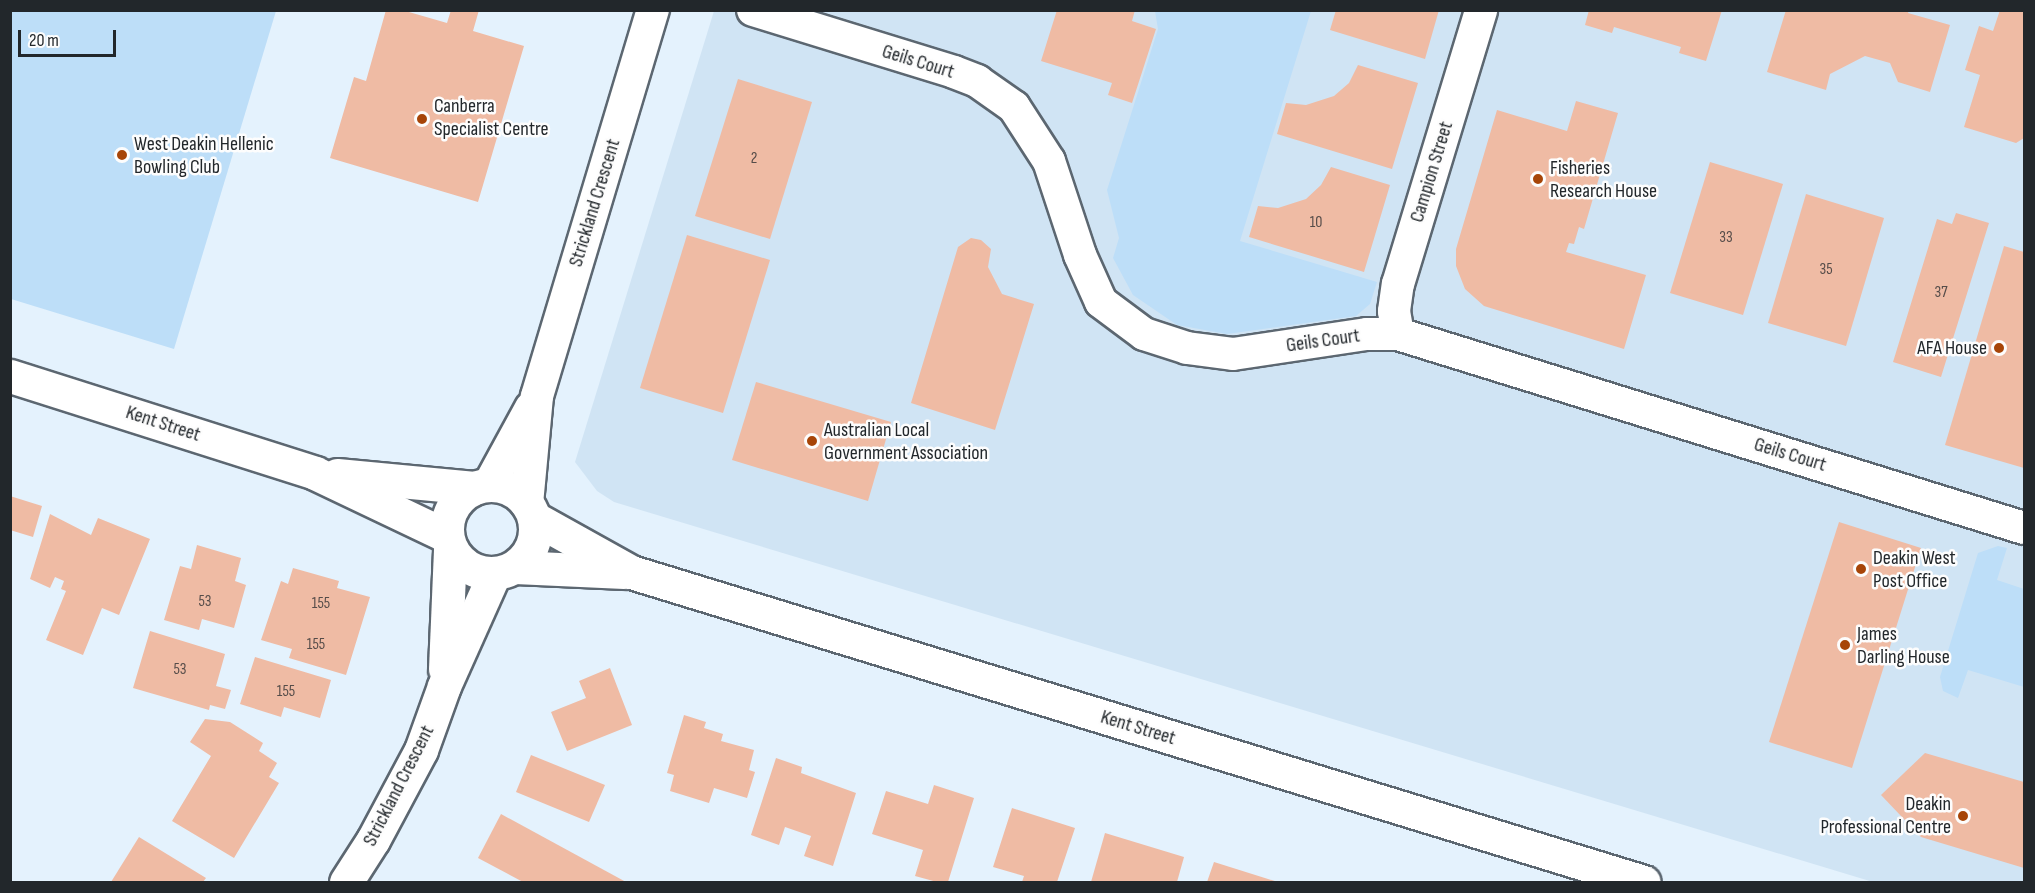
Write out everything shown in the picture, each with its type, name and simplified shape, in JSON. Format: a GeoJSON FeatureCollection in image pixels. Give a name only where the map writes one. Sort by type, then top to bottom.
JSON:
{"type":"FeatureCollection","features":[{"type":"Feature","properties":{"kind":"main road","name":"Kent Street"},"geometry":{"type":"LineString","coordinates":[[10,376],[315,473],[448,542]]}},
{"type":"Feature","properties":{"kind":"main road","name":"Kent Street"},"geometry":{"type":"LineString","coordinates":[[315,473],[481,486]]}},
{"type":"Feature","properties":{"kind":"main road"},"geometry":{"type":"LineString","coordinates":[[481,486],[504,486],[517,493],[530,511],[532,545],[504,570],[480,573],[468,568],[448,542],[447,521],[452,507],[461,496],[481,486]]}},
{"type":"Feature","properties":{"kind":"main road","name":"Kent Street"},"geometry":{"type":"LineString","coordinates":[[530,511],[631,572],[1577,873],[1644,882]]}},
{"type":"Feature","properties":{"kind":"main road","name":"Strickland Crescent"},"geometry":{"type":"LineString","coordinates":[[444,686],[448,542]]}},
{"type":"Feature","properties":{"kind":"main road","name":"Kent Street"},"geometry":{"type":"LineString","coordinates":[[504,570],[631,572]]}},
{"type":"Feature","properties":{"kind":"main road","name":"Strickland Crescent"},"geometry":{"type":"LineString","coordinates":[[346,882],[373,840],[421,750],[444,686],[504,570]]}},
{"type":"Feature","properties":{"kind":"street","name":"Strickland Crescent"},"geometry":{"type":"LineString","coordinates":[[530,511],[537,396],[653,10]]}},
{"type":"Feature","properties":{"kind":"street","name":"Geils Court"},"geometry":{"type":"LineString","coordinates":[[753,10],[954,72],[977,81],[1014,107],[1049,161],[1080,255],[1101,302],[1144,334],[1187,348],[1233,354],[1366,334],[1398,334],[2025,528]]}},
{"type":"Feature","properties":{"kind":"street","name":"Campion Street"},"geometry":{"type":"LineString","coordinates":[[1398,334],[1394,311],[1398,284],[1481,10]]}},
{"type":"Feature","properties":{"kind":"street","name":"Strickland Crescent"},"geometry":{"type":"LineString","coordinates":[[481,486],[537,396]]}},
{"type":"Feature","properties":{"kind":"shaded area","name":"West Deakin Hellenic Bowling Club"},"geometry":{"type":"Polygon","coordinates":[[[10,11],[276,11],[174,349],[11,299],[10,11]]]}},
{"type":"Feature","properties":{"kind":"shaded area"},"geometry":{"type":"Polygon","coordinates":[[[714,11],[2024,11],[2024,882],[1873,882],[614,502],[597,491],[575,462],[714,11]]]}},
{"type":"Feature","properties":{"kind":"shaded area"},"geometry":{"type":"Polygon","coordinates":[[[1155,11],[1311,11],[1240,241],[1377,282],[1370,304],[1356,316],[1227,334],[1177,325],[1133,295],[1113,258],[1119,238],[1107,190],[1158,29],[1155,11]]]}},
{"type":"Feature","properties":{"kind":"shaded area"},"geometry":{"type":"Polygon","coordinates":[[[1998,546],[2007,548],[1997,580],[2024,589],[2024,687],[1968,670],[1958,698],[1943,691],[1940,677],[1978,553],[1998,546]]]}},
{"type":"Feature","properties":{"kind":"building","name":"Canberra Specialist Centre"},"geometry":{"type":"Polygon","coordinates":[[[386,10],[402,10],[447,23],[451,10],[479,10],[473,31],[524,46],[478,202],[330,158],[354,77],[366,81],[386,10]]]}},
{"type":"Feature","properties":{"kind":"building"},"geometry":{"type":"Polygon","coordinates":[[[1057,10],[1135,10],[1132,21],[1156,29],[1132,103],[1108,95],[1112,83],[1041,61],[1057,10]]]}},
{"type":"Feature","properties":{"kind":"building"},"geometry":{"type":"Polygon","coordinates":[[[1336,10],[1439,10],[1425,59],[1330,30],[1336,10]]]}},
{"type":"Feature","properties":{"kind":"building"},"geometry":{"type":"Polygon","coordinates":[[[1589,10],[1722,10],[1706,61],[1679,53],[1681,47],[1614,27],[1612,33],[1585,25],[1589,10]]]}},
{"type":"Feature","properties":{"kind":"building"},"geometry":{"type":"Polygon","coordinates":[[[1786,10],[1909,10],[1908,13],[1950,25],[1930,92],[1898,82],[1890,63],[1865,56],[1830,74],[1826,90],[1767,72],[1786,10]]]}},
{"type":"Feature","properties":{"kind":"building"},"geometry":{"type":"Polygon","coordinates":[[[2000,10],[2024,10],[2024,138],[2016,143],[1964,127],[1980,75],[1965,70],[1979,26],[1993,31],[2000,10]]]}},
{"type":"Feature","properties":{"kind":"building"},"geometry":{"type":"Polygon","coordinates":[[[1358,65],[1418,83],[1392,169],[1277,134],[1286,103],[1306,105],[1334,96],[1349,83],[1358,65]]]}},
{"type":"Feature","properties":{"kind":"building"},"geometry":{"type":"Polygon","coordinates":[[[738,79],[812,102],[770,239],[695,216],[738,79]]]}},
{"type":"Feature","properties":{"kind":"building","name":"Fisheries Research House"},"geometry":{"type":"Polygon","coordinates":[[[1576,101],[1618,113],[1584,229],[1579,227],[1574,244],[1569,243],[1566,252],[1646,275],[1624,349],[1484,306],[1465,289],[1456,266],[1456,249],[1497,110],[1567,131],[1576,101]]]}},
{"type":"Feature","properties":{"kind":"building"},"geometry":{"type":"Polygon","coordinates":[[[1710,162],[1783,184],[1743,315],[1670,293],[1710,162]]]}},
{"type":"Feature","properties":{"kind":"building"},"geometry":{"type":"Polygon","coordinates":[[[1331,167],[1390,185],[1364,272],[1249,237],[1258,206],[1278,208],[1306,199],[1321,185],[1331,167]]]}},
{"type":"Feature","properties":{"kind":"building"},"geometry":{"type":"Polygon","coordinates":[[[1806,194],[1884,218],[1846,346],[1768,323],[1806,194]]]}},
{"type":"Feature","properties":{"kind":"building"},"geometry":{"type":"Polygon","coordinates":[[[1956,213],[1989,223],[1941,377],[1893,362],[1937,219],[1952,224],[1956,213]]]}},
{"type":"Feature","properties":{"kind":"building"},"geometry":{"type":"Polygon","coordinates":[[[687,235],[770,260],[723,413],[640,388],[687,235]]]}},
{"type":"Feature","properties":{"kind":"building"},"geometry":{"type":"Polygon","coordinates":[[[971,238],[981,240],[991,249],[988,267],[1002,294],[1034,304],[995,430],[911,403],[958,247],[971,238]]]}},
{"type":"Feature","properties":{"kind":"building","name":"AFA House"},"geometry":{"type":"Polygon","coordinates":[[[2004,246],[2024,252],[2024,468],[1945,445],[2004,246]]]}},
{"type":"Feature","properties":{"kind":"building","name":"Australian Local Government Association"},"geometry":{"type":"Polygon","coordinates":[[[756,382],[891,422],[868,501],[732,460],[756,382]]]}},
{"type":"Feature","properties":{"kind":"building"},"geometry":{"type":"Polygon","coordinates":[[[10,496],[42,506],[33,537],[10,530],[10,496]]]}},
{"type":"Feature","properties":{"kind":"building"},"geometry":{"type":"Polygon","coordinates":[[[50,514],[91,535],[98,518],[150,539],[119,615],[102,608],[83,655],[46,640],[66,591],[61,589],[64,581],[55,577],[50,588],[30,579],[50,514]]]}},
{"type":"Feature","properties":{"kind":"building","name":"James Darling House"},"geometry":{"type":"Polygon","coordinates":[[[1839,522],[1921,548],[1852,768],[1769,742],[1839,522]]]}},
{"type":"Feature","properties":{"kind":"building"},"geometry":{"type":"Polygon","coordinates":[[[197,545],[241,558],[235,581],[246,585],[234,628],[202,619],[199,630],[164,620],[180,566],[191,569],[197,545]]]}},
{"type":"Feature","properties":{"kind":"building"},"geometry":{"type":"Polygon","coordinates":[[[293,568],[339,581],[337,588],[370,597],[346,675],[289,658],[292,649],[261,640],[281,581],[288,584],[293,568]]]}},
{"type":"Feature","properties":{"kind":"building"},"geometry":{"type":"Polygon","coordinates":[[[150,631],[225,654],[216,686],[231,690],[225,709],[210,705],[209,710],[133,688],[150,631]]]}},
{"type":"Feature","properties":{"kind":"building"},"geometry":{"type":"Polygon","coordinates":[[[255,657],[331,680],[320,718],[284,707],[281,717],[240,704],[255,657]]]}},
{"type":"Feature","properties":{"kind":"building"},"geometry":{"type":"Polygon","coordinates":[[[610,668],[632,725],[567,751],[551,712],[586,698],[579,681],[610,668]]]}},
{"type":"Feature","properties":{"kind":"building"},"geometry":{"type":"Polygon","coordinates":[[[684,715],[706,722],[704,728],[723,734],[721,741],[754,750],[749,770],[755,772],[747,798],[714,788],[709,803],[670,791],[674,775],[667,773],[684,715]]]}},
{"type":"Feature","properties":{"kind":"building"},"geometry":{"type":"Polygon","coordinates":[[[205,719],[230,722],[263,743],[259,751],[277,763],[269,777],[279,783],[234,858],[172,821],[211,756],[190,742],[205,719]]]}},
{"type":"Feature","properties":{"kind":"building","name":"Deakin Professional Centre"},"geometry":{"type":"Polygon","coordinates":[[[1925,753],[2024,782],[2024,868],[1921,837],[1881,795],[1925,753]]]}},
{"type":"Feature","properties":{"kind":"building"},"geometry":{"type":"Polygon","coordinates":[[[531,755],[605,785],[589,822],[516,792],[531,755]]]}},
{"type":"Feature","properties":{"kind":"building"},"geometry":{"type":"Polygon","coordinates":[[[776,758],[802,767],[801,773],[856,793],[833,866],[804,856],[811,836],[785,827],[779,845],[751,835],[776,758]]]}},
{"type":"Feature","properties":{"kind":"building"},"geometry":{"type":"Polygon","coordinates":[[[934,785],[974,798],[948,882],[937,882],[915,876],[923,850],[872,834],[886,791],[928,804],[934,785]]]}},
{"type":"Feature","properties":{"kind":"building"},"geometry":{"type":"Polygon","coordinates":[[[1012,808],[1075,828],[1057,882],[1022,882],[1024,876],[993,867],[1012,808]]]}},
{"type":"Feature","properties":{"kind":"building"},"geometry":{"type":"Polygon","coordinates":[[[501,814],[626,882],[523,882],[478,858],[501,814]]]}},
{"type":"Feature","properties":{"kind":"building"},"geometry":{"type":"Polygon","coordinates":[[[1105,833],[1184,857],[1177,882],[1091,882],[1105,833]]]}},
{"type":"Feature","properties":{"kind":"building"},"geometry":{"type":"Polygon","coordinates":[[[139,837],[206,878],[203,882],[111,882],[139,837]]]}},
{"type":"Feature","properties":{"kind":"building"},"geometry":{"type":"Polygon","coordinates":[[[1214,862],[1278,882],[1207,882],[1214,862]]]}},
{"type":"Feature","properties":{"kind":"place","name":"Canberra Specialist Centre"},"geometry":{"type":"Point","coordinates":[422,119]}},
{"type":"Feature","properties":{"kind":"place","name":"West Deakin Hellenic Bowling Club"},"geometry":{"type":"Point","coordinates":[122,155]}},
{"type":"Feature","properties":{"kind":"place","name":"Fisheries Research House"},"geometry":{"type":"Point","coordinates":[1538,179]}},
{"type":"Feature","properties":{"kind":"place","name":"AFA House"},"geometry":{"type":"Point","coordinates":[1999,348]}},
{"type":"Feature","properties":{"kind":"place","name":"Australian Local Government Association"},"geometry":{"type":"Point","coordinates":[812,441]}},
{"type":"Feature","properties":{"kind":"place","name":"Deakin West Post Office"},"geometry":{"type":"Point","coordinates":[1861,569]}},
{"type":"Feature","properties":{"kind":"place","name":"James Darling House"},"geometry":{"type":"Point","coordinates":[1845,645]}},
{"type":"Feature","properties":{"kind":"place","name":"Deakin Professional Centre"},"geometry":{"type":"Point","coordinates":[1963,816]}}]}
